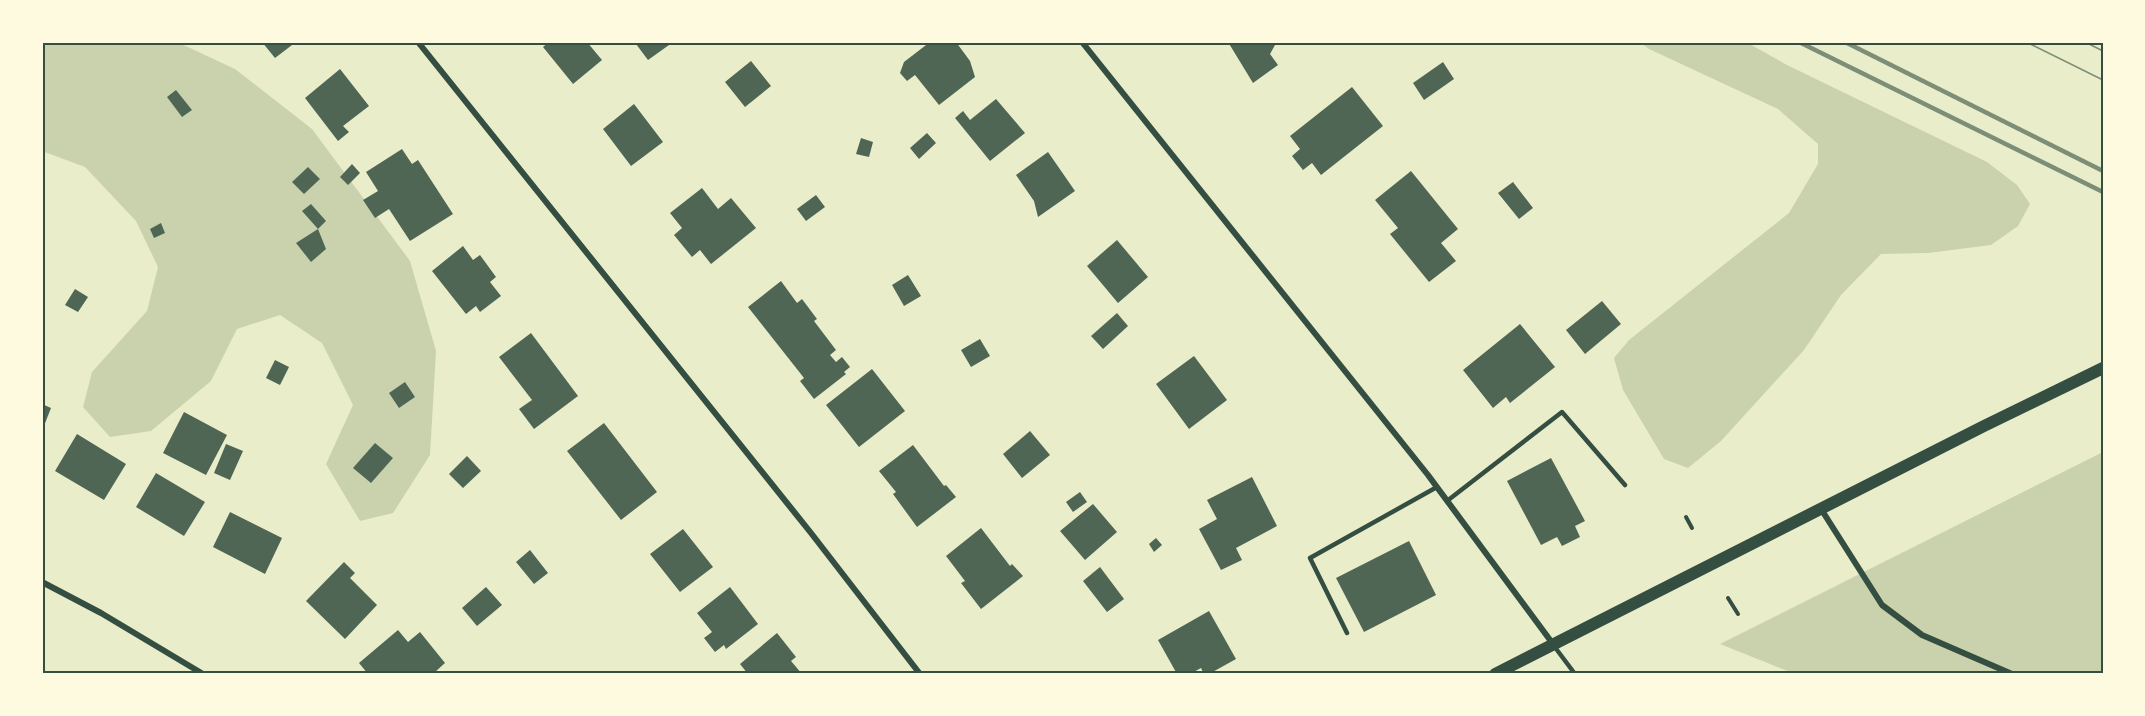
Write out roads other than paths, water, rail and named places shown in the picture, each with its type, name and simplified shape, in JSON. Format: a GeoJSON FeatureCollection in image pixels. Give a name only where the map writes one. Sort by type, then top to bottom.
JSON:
{"type":"FeatureCollection","features":[{"type":"Feature","properties":{"kind":"main road"},"geometry":{"type":"LineString","coordinates":[[1495,674],[2103,368]]}},
{"type":"Feature","properties":{"kind":"street"},"geometry":{"type":"LineString","coordinates":[[418,42],[811,533],[920,674]]}},
{"type":"Feature","properties":{"kind":"street"},"geometry":{"type":"LineString","coordinates":[[1082,42],[1437,487],[1553,644]]}},
{"type":"Feature","properties":{"kind":"street"},"geometry":{"type":"LineString","coordinates":[[1821,509],[1882,605],[1922,635],[2012,674]]}},
{"type":"Feature","properties":{"kind":"street"},"geometry":{"type":"LineString","coordinates":[[42,582],[101,613],[203,674]]}},
{"type":"Feature","properties":{"kind":"lane"},"geometry":{"type":"LineString","coordinates":[[1447,501],[1562,412],[1625,485]]}},
{"type":"Feature","properties":{"kind":"lane"},"geometry":{"type":"LineString","coordinates":[[1347,633],[1310,558],[1437,487]]}},
{"type":"Feature","properties":{"kind":"lane"},"geometry":{"type":"LineString","coordinates":[[1553,644],[1575,674]]}},
{"type":"Feature","properties":{"kind":"tram line"},"geometry":{"type":"LineString","coordinates":[[2026,42],[2103,80]]}},
{"type":"Feature","properties":{"kind":"tram line"},"geometry":{"type":"LineString","coordinates":[[2085,42],[2103,51]]}},
{"type":"Feature","properties":{"kind":"railway"},"geometry":{"type":"LineString","coordinates":[[1799,42],[2103,192]]}},
{"type":"Feature","properties":{"kind":"railway"},"geometry":{"type":"LineString","coordinates":[[1845,42],[2103,171]]}}]}
